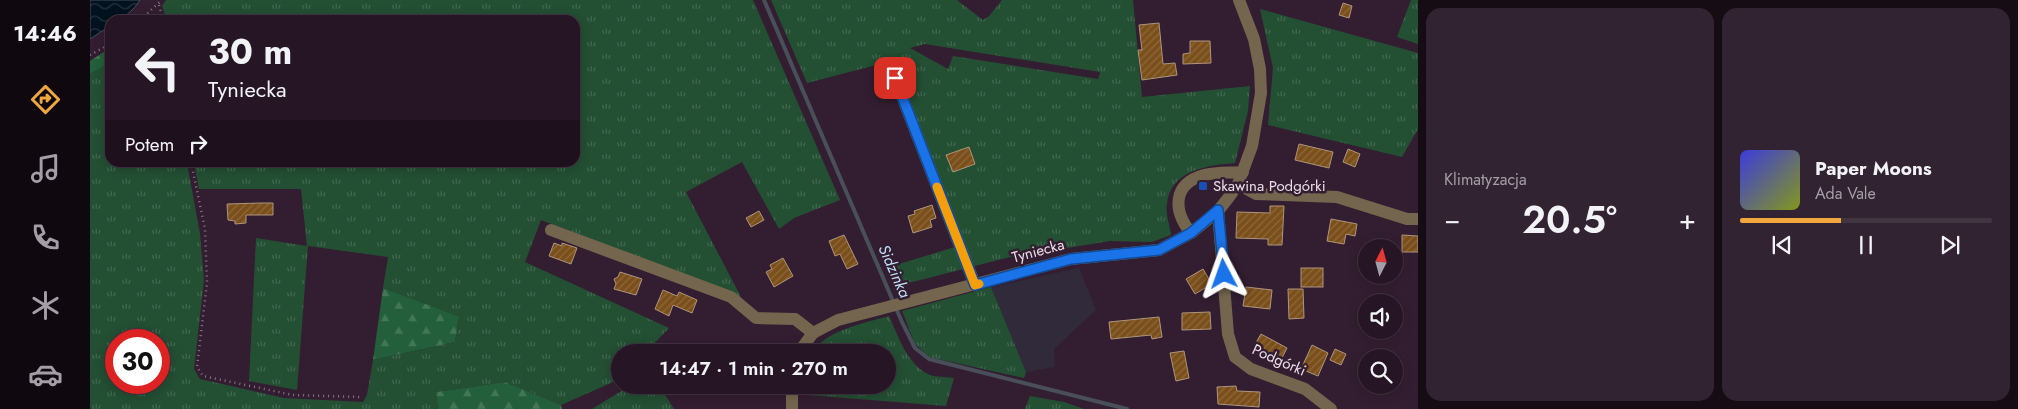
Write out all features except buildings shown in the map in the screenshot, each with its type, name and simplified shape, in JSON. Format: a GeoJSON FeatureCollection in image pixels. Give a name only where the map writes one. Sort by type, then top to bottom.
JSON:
{"type":"FeatureCollection","features":[{"type":"Feature","properties":{"kind":"street","name":"Tyniecka"},"geometry":{"type":"LineString","coordinates":[[805,344],[813,333],[838,320],[1071,259],[1159,250],[1191,233],[1218,210],[1238,184],[1252,146],[1261,93],[1260,69],[1254,39],[1239,0]]}},
{"type":"Feature","properties":{"kind":"street"},"geometry":{"type":"LineString","coordinates":[[895,78],[975,285]]}},
{"type":"Feature","properties":{"kind":"street"},"geometry":{"type":"LineString","coordinates":[[1191,233],[1179,216],[1178,203],[1182,190],[1197,178],[1205,175],[1243,172]]}},
{"type":"Feature","properties":{"kind":"street"},"geometry":{"type":"LineString","coordinates":[[1238,184],[1256,194],[1338,197],[1408,219],[1418,219]]}},
{"type":"Feature","properties":{"kind":"street","name":"Podgórki"},"geometry":{"type":"LineString","coordinates":[[1218,210],[1228,334],[1236,357],[1251,369],[1305,389],[1331,409]]}},
{"type":"Feature","properties":{"kind":"street"},"geometry":{"type":"LineString","coordinates":[[551,230],[731,297],[756,318],[795,319],[813,333]]}},
{"type":"Feature","properties":{"kind":"street"},"geometry":{"type":"LineString","coordinates":[[792,394],[792,409]]}},
{"type":"Feature","properties":{"kind":"path"},"geometry":{"type":"LineString","coordinates":[[146,15],[159,5],[162,0]]}},
{"type":"Feature","properties":{"kind":"path"},"geometry":{"type":"LineString","coordinates":[[159,5],[162,15]]}},
{"type":"Feature","properties":{"kind":"path"},"geometry":{"type":"LineString","coordinates":[[90,55],[105,47]]}},
{"type":"Feature","properties":{"kind":"path"},"geometry":{"type":"LineString","coordinates":[[192,167],[205,230],[207,283],[197,368],[203,376],[293,395],[361,397]]}},
{"type":"Feature","properties":{"kind":"shaded area"},"geometry":{"type":"Polygon","coordinates":[[[1079,268],[1096,310],[1054,349],[1055,367],[1026,372],[991,287],[1079,268]]]}},
{"type":"Feature","properties":{"kind":"green space"},"geometry":{"type":"Polygon","coordinates":[[[166,0],[753,0],[840,200],[794,218],[779,229],[742,162],[686,192],[741,297],[541,220],[525,262],[669,328],[654,344],[611,344],[611,383],[561,405],[505,382],[436,392],[438,409],[90,409],[90,74],[105,66],[105,167],[188,167],[200,234],[204,280],[194,369],[200,379],[284,398],[363,402],[367,395],[373,360],[455,342],[459,318],[383,288],[388,257],[308,246],[297,390],[249,381],[256,238],[307,246],[301,189],[199,189],[195,167],[580,167],[580,15],[165,15],[162,6],[166,0]]]}},
{"type":"Feature","properties":{"kind":"green space"},"geometry":{"type":"Polygon","coordinates":[[[771,0],[957,0],[983,20],[989,16],[1002,0],[1133,0],[1142,97],[1250,86],[1248,111],[1235,163],[1203,168],[1183,177],[1175,184],[1170,193],[1167,208],[1171,235],[1152,242],[1110,241],[1067,248],[1065,243],[897,286],[889,267],[955,247],[884,63],[807,83],[771,0]],[[925,44],[910,48],[948,69],[953,56],[1098,79],[1100,72],[925,44]]]}},
{"type":"Feature","properties":{"kind":"green space"},"geometry":{"type":"Polygon","coordinates":[[[1411,0],[1418,0],[1418,44],[1397,37],[1411,0]]]}},
{"type":"Feature","properties":{"kind":"green space"},"geometry":{"type":"Polygon","coordinates":[[[1260,9],[1418,53],[1418,129],[1402,157],[1268,125],[1273,68],[1260,9]]]}},
{"type":"Feature","properties":{"kind":"green space"},"geometry":{"type":"Polygon","coordinates":[[[105,51],[105,66],[90,74],[90,61],[105,51]]]}},
{"type":"Feature","properties":{"kind":"green space"},"geometry":{"type":"Polygon","coordinates":[[[991,287],[1026,372],[1024,378],[929,357],[915,344],[902,311],[991,287]]]}},
{"type":"Feature","properties":{"kind":"green space"},"geometry":{"type":"Polygon","coordinates":[[[383,288],[459,317],[455,342],[373,360],[383,288]]]}},
{"type":"Feature","properties":{"kind":"green space"},"geometry":{"type":"Polygon","coordinates":[[[889,316],[905,351],[917,366],[933,376],[954,378],[946,406],[808,395],[896,394],[896,344],[820,344],[836,333],[858,324],[889,316]]]}},
{"type":"Feature","properties":{"kind":"green space"},"geometry":{"type":"Polygon","coordinates":[[[505,382],[561,405],[562,409],[438,409],[436,392],[505,382]]]}},
{"type":"Feature","properties":{"kind":"green space"},"geometry":{"type":"Polygon","coordinates":[[[616,394],[665,394],[674,409],[592,409],[616,394]]]}},
{"type":"Feature","properties":{"kind":"green space"},"geometry":{"type":"Polygon","coordinates":[[[1030,396],[1064,402],[1084,409],[1025,409],[1030,396]]]}},
{"type":"Feature","properties":{"kind":"water"},"geometry":{"type":"Polygon","coordinates":[[[90,0],[140,0],[125,15],[105,15],[105,29],[90,39],[90,0]]]}},
{"type":"Feature","properties":{"kind":"waterway","name":"Sidzinka"},"geometry":{"type":"LineString","coordinates":[[764,0],[902,322],[915,348],[929,359],[1127,409]]}},
{"type":"Feature","properties":{"kind":"slow traffic"},"geometry":{"type":"LineString","coordinates":[[937,187],[975,285],[979,284]]}},
{"type":"Feature","properties":{"kind":"place","name":"Skawina Podgórki"},"geometry":{"type":"Point","coordinates":[1203,186]}},
{"type":"Feature","properties":{"kind":"route"},"geometry":{"type":"LineString","coordinates":[[895,78],[975,285],[1071,259],[1101,254],[1144,253],[1159,250],[1191,233],[1218,210],[1224,274]]}}]}
